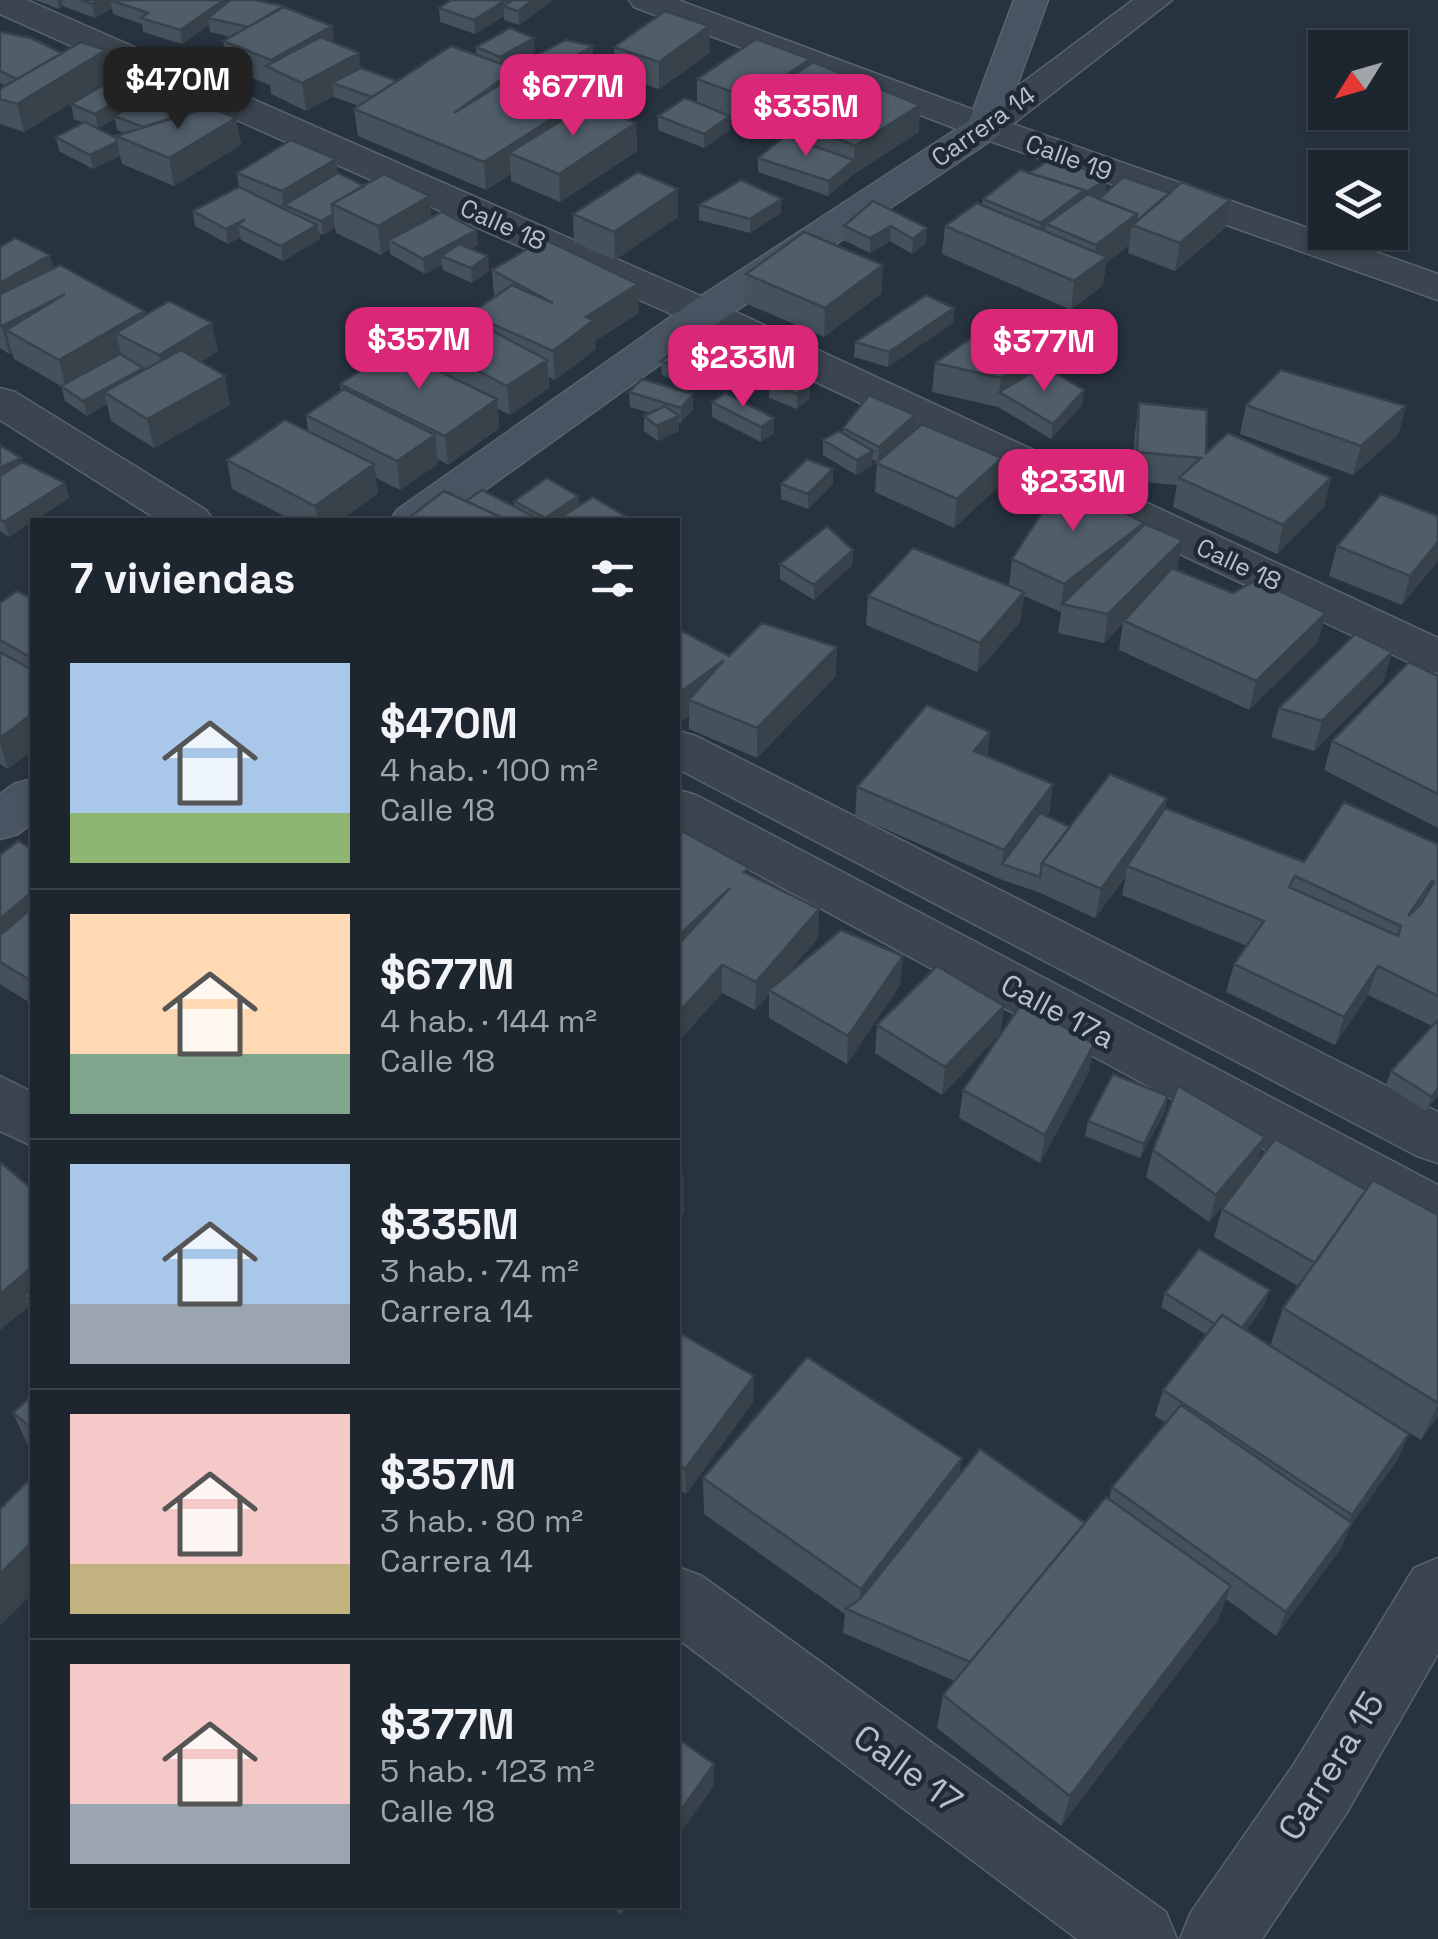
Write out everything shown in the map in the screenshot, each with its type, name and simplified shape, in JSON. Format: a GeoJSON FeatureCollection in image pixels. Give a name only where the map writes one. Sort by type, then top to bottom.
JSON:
{"type":"FeatureCollection","features":[{"type":"Feature","properties":{"kind":"street","name":"Calle 19"},"geometry":{"type":"LineString","coordinates":[[646,0],[986,127],[1438,288]]}},
{"type":"Feature","properties":{"kind":"street"},"geometry":{"type":"LineString","coordinates":[[986,127],[1031,0]]}},
{"type":"Feature","properties":{"kind":"street","name":"Carrera 14"},"geometry":{"type":"LineString","coordinates":[[415,518],[704,313],[986,127],[1156,0]]}},
{"type":"Feature","properties":{"kind":"street","name":"Calle 18"},"geometry":{"type":"LineString","coordinates":[[0,1],[704,313],[1438,657]]}},
{"type":"Feature","properties":{"kind":"street"},"geometry":{"type":"LineString","coordinates":[[0,401],[187,518]]}},
{"type":"Feature","properties":{"kind":"street","name":"Calle 17a"},"geometry":{"type":"LineString","coordinates":[[680,749],[1438,1139]]}},
{"type":"Feature","properties":{"kind":"street"},"geometry":{"type":"LineString","coordinates":[[0,821],[30,798]]}},
{"type":"Feature","properties":{"kind":"street","name":"Calle 17a"},"geometry":{"type":"LineString","coordinates":[[680,809],[1438,1214]]}},
{"type":"Feature","properties":{"kind":"street"},"geometry":{"type":"LineString","coordinates":[[0,1098],[30,1120]]}},
{"type":"Feature","properties":{"kind":"street","name":"Carrera 15"},"geometry":{"type":"LineString","coordinates":[[1218,1939],[1320,1789],[1438,1590]]}},
{"type":"Feature","properties":{"kind":"street","name":"Calle 17"},"geometry":{"type":"LineString","coordinates":[[680,1599],[1139,1939]]}},
{"type":"Feature","properties":{"kind":"building"},"geometry":{"type":"Polygon","coordinates":[[[110,0],[224,0],[180,30],[141,18],[148,13],[110,0]]]}},
{"type":"Feature","properties":{"kind":"building"},"geometry":{"type":"Polygon","coordinates":[[[230,0],[284,6],[248,27],[208,18],[230,0]]]}},
{"type":"Feature","properties":{"kind":"building"},"geometry":{"type":"Polygon","coordinates":[[[451,0],[533,0],[518,11],[503,6],[510,2],[504,1],[474,20],[439,8],[451,0]]]}},
{"type":"Feature","properties":{"kind":"building"},"geometry":{"type":"Polygon","coordinates":[[[284,7],[332,26],[271,60],[223,41],[284,7]]]}},
{"type":"Feature","properties":{"kind":"building"},"geometry":{"type":"Polygon","coordinates":[[[665,11],[709,26],[659,62],[614,47],[665,11]]]}},
{"type":"Feature","properties":{"kind":"building"},"geometry":{"type":"Polygon","coordinates":[[[510,28],[534,38],[500,57],[476,47],[510,28]]]}},
{"type":"Feature","properties":{"kind":"building"},"geometry":{"type":"Polygon","coordinates":[[[2,32],[31,38],[62,53],[17,79],[0,71],[2,32]]]}},
{"type":"Feature","properties":{"kind":"building"},"geometry":{"type":"Polygon","coordinates":[[[321,37],[359,53],[302,83],[266,66],[321,37]]]}},
{"type":"Feature","properties":{"kind":"building"},"geometry":{"type":"Polygon","coordinates":[[[756,39],[810,59],[751,99],[697,79],[756,39]]]}},
{"type":"Feature","properties":{"kind":"building"},"geometry":{"type":"Polygon","coordinates":[[[566,40],[593,46],[541,74],[527,68],[516,75],[512,68],[566,40]]]}},
{"type":"Feature","properties":{"kind":"building"},"geometry":{"type":"Polygon","coordinates":[[[81,42],[106,50],[17,104],[0,99],[0,89],[81,42]]]}},
{"type":"Feature","properties":{"kind":"building"},"geometry":{"type":"Polygon","coordinates":[[[451,46],[516,69],[454,113],[527,68],[589,95],[484,162],[354,109],[451,46]]]}},
{"type":"Feature","properties":{"kind":"building"},"geometry":{"type":"Polygon","coordinates":[[[813,62],[920,105],[855,146],[792,119],[811,111],[766,94],[813,62]]]}},
{"type":"Feature","properties":{"kind":"building"},"geometry":{"type":"Polygon","coordinates":[[[361,68],[397,81],[372,97],[332,83],[361,68]]]}},
{"type":"Feature","properties":{"kind":"building"},"geometry":{"type":"Polygon","coordinates":[[[131,69],[156,78],[95,114],[71,104],[131,69]]]}},
{"type":"Feature","properties":{"kind":"building"},"geometry":{"type":"Polygon","coordinates":[[[158,94],[192,112],[143,127],[114,116],[158,94]]]}},
{"type":"Feature","properties":{"kind":"building"},"geometry":{"type":"Polygon","coordinates":[[[685,98],[730,116],[704,134],[658,116],[685,98]]]}},
{"type":"Feature","properties":{"kind":"building"},"geometry":{"type":"Polygon","coordinates":[[[588,104],[636,123],[559,174],[509,153],[588,104]]]}},
{"type":"Feature","properties":{"kind":"building"},"geometry":{"type":"Polygon","coordinates":[[[209,107],[236,118],[169,158],[116,136],[209,107]]]}},
{"type":"Feature","properties":{"kind":"building"},"geometry":{"type":"Polygon","coordinates":[[[85,122],[117,142],[90,155],[56,137],[85,122]]]}},
{"type":"Feature","properties":{"kind":"building"},"geometry":{"type":"Polygon","coordinates":[[[785,136],[854,160],[829,181],[758,158],[785,136]]]}},
{"type":"Feature","properties":{"kind":"building"},"geometry":{"type":"Polygon","coordinates":[[[291,140],[336,159],[282,191],[237,173],[291,140]]]}},
{"type":"Feature","properties":{"kind":"building"},"geometry":{"type":"Polygon","coordinates":[[[1056,156],[1107,179],[1083,194],[1084,190],[1029,173],[1056,156]]]}},
{"type":"Feature","properties":{"kind":"building"},"geometry":{"type":"Polygon","coordinates":[[[1020,170],[1084,190],[1041,223],[983,199],[1020,170]]]}},
{"type":"Feature","properties":{"kind":"building"},"geometry":{"type":"Polygon","coordinates":[[[638,172],[678,189],[614,232],[573,214],[638,172]]]}},
{"type":"Feature","properties":{"kind":"building"},"geometry":{"type":"Polygon","coordinates":[[[338,173],[364,186],[332,204],[333,214],[321,221],[284,205],[338,173]]]}},
{"type":"Feature","properties":{"kind":"building"},"geometry":{"type":"Polygon","coordinates":[[[384,174],[430,196],[378,226],[332,204],[384,174]]]}},
{"type":"Feature","properties":{"kind":"building"},"geometry":{"type":"Polygon","coordinates":[[[1123,177],[1170,193],[1136,222],[1137,214],[1099,199],[1123,177]]]}},
{"type":"Feature","properties":{"kind":"building"},"geometry":{"type":"Polygon","coordinates":[[[741,180],[782,199],[750,219],[699,205],[741,180]]]}},
{"type":"Feature","properties":{"kind":"building"},"geometry":{"type":"Polygon","coordinates":[[[1182,182],[1230,200],[1180,243],[1132,225],[1182,182]]]}},
{"type":"Feature","properties":{"kind":"building"},"geometry":{"type":"Polygon","coordinates":[[[239,187],[317,225],[281,246],[238,225],[245,219],[226,229],[193,211],[239,187]]]}},
{"type":"Feature","properties":{"kind":"building"},"geometry":{"type":"Polygon","coordinates":[[[1088,194],[1137,214],[1096,245],[1046,224],[1088,194]]]}},
{"type":"Feature","properties":{"kind":"building"},"geometry":{"type":"Polygon","coordinates":[[[873,201],[927,228],[913,239],[891,226],[870,238],[844,226],[873,201]]]}},
{"type":"Feature","properties":{"kind":"building"},"geometry":{"type":"Polygon","coordinates":[[[977,203],[1107,257],[1074,281],[945,226],[977,203]]]}},
{"type":"Feature","properties":{"kind":"building"},"geometry":{"type":"Polygon","coordinates":[[[442,212],[476,230],[423,259],[389,240],[442,212]]]}},
{"type":"Feature","properties":{"kind":"building"},"geometry":{"type":"Polygon","coordinates":[[[804,232],[883,265],[825,308],[746,274],[804,232]]]}},
{"type":"Feature","properties":{"kind":"building"},"geometry":{"type":"Polygon","coordinates":[[[15,238],[50,255],[0,283],[0,247],[15,238]]]}},
{"type":"Feature","properties":{"kind":"building"},"geometry":{"type":"Polygon","coordinates":[[[544,239],[638,284],[586,317],[594,320],[553,351],[470,314],[512,285],[553,303],[492,270],[544,239]]]}},
{"type":"Feature","properties":{"kind":"building"},"geometry":{"type":"Polygon","coordinates":[[[459,244],[488,256],[471,268],[441,256],[459,244]]]}},
{"type":"Feature","properties":{"kind":"building"},"geometry":{"type":"Polygon","coordinates":[[[60,265],[144,311],[59,360],[6,330],[65,294],[0,325],[0,294],[60,265]]]}},
{"type":"Feature","properties":{"kind":"building"},"geometry":{"type":"Polygon","coordinates":[[[926,295],[954,308],[889,352],[855,342],[926,295]]]}},
{"type":"Feature","properties":{"kind":"building"},"geometry":{"type":"Polygon","coordinates":[[[169,301],[212,323],[159,355],[116,333],[169,301]]]}},
{"type":"Feature","properties":{"kind":"building"},"geometry":{"type":"Polygon","coordinates":[[[993,323],[1045,352],[1001,378],[935,363],[993,323]]]}},
{"type":"Feature","properties":{"kind":"building"},"geometry":{"type":"Polygon","coordinates":[[[481,325],[547,360],[507,386],[440,351],[481,325]]]}},
{"type":"Feature","properties":{"kind":"building"},"geometry":{"type":"Polygon","coordinates":[[[393,349],[497,399],[445,436],[340,384],[393,349]]]}},
{"type":"Feature","properties":{"kind":"building"},"geometry":{"type":"Polygon","coordinates":[[[181,350],[225,376],[147,419],[104,392],[181,350]]]}},
{"type":"Feature","properties":{"kind":"building"},"geometry":{"type":"Polygon","coordinates":[[[676,350],[707,363],[692,374],[661,361],[676,350]]]}},
{"type":"Feature","properties":{"kind":"building"},"geometry":{"type":"Polygon","coordinates":[[[120,354],[143,368],[83,401],[61,386],[120,354]]]}},
{"type":"Feature","properties":{"kind":"building"},"geometry":{"type":"Polygon","coordinates":[[[746,355],[765,368],[742,378],[724,365],[746,355]]]}},
{"type":"Feature","properties":{"kind":"building"},"geometry":{"type":"Polygon","coordinates":[[[1043,366],[1084,390],[1053,424],[999,392],[1043,366]]]}},
{"type":"Feature","properties":{"kind":"building"},"geometry":{"type":"Polygon","coordinates":[[[782,369],[810,383],[797,394],[769,383],[782,369]]]}},
{"type":"Feature","properties":{"kind":"building"},"geometry":{"type":"Polygon","coordinates":[[[1281,370],[1406,406],[1361,446],[1246,405],[1281,370]]]}},
{"type":"Feature","properties":{"kind":"building"},"geometry":{"type":"Polygon","coordinates":[[[642,379],[693,394],[681,408],[629,392],[642,379]]]}},
{"type":"Feature","properties":{"kind":"building"},"geometry":{"type":"Polygon","coordinates":[[[344,389],[435,435],[397,461],[306,415],[344,389]]]}},
{"type":"Feature","properties":{"kind":"building"},"geometry":{"type":"Polygon","coordinates":[[[725,393],[774,418],[761,427],[712,402],[725,393]]]}},
{"type":"Feature","properties":{"kind":"building"},"geometry":{"type":"Polygon","coordinates":[[[869,395],[915,415],[879,447],[843,428],[869,395]]]}},
{"type":"Feature","properties":{"kind":"building"},"geometry":{"type":"Polygon","coordinates":[[[1139,403],[1207,410],[1206,453],[1228,433],[1331,478],[1283,525],[1179,478],[1201,458],[1137,452],[1139,403]]]}},
{"type":"Feature","properties":{"kind":"building"},"geometry":{"type":"Polygon","coordinates":[[[665,406],[679,416],[657,426],[644,416],[665,406]]]}},
{"type":"Feature","properties":{"kind":"building"},"geometry":{"type":"Polygon","coordinates":[[[285,420],[374,464],[315,506],[227,460],[285,420]]]}},
{"type":"Feature","properties":{"kind":"building"},"geometry":{"type":"Polygon","coordinates":[[[922,424],[1002,458],[957,499],[876,463],[922,424]]]}},
{"type":"Feature","properties":{"kind":"building"},"geometry":{"type":"Polygon","coordinates":[[[839,431],[873,451],[857,460],[823,440],[839,431]]]}},
{"type":"Feature","properties":{"kind":"building"},"geometry":{"type":"Polygon","coordinates":[[[0,445],[21,458],[0,468],[0,445]]]}},
{"type":"Feature","properties":{"kind":"building"},"geometry":{"type":"Polygon","coordinates":[[[807,459],[833,469],[808,494],[781,484],[807,459]]]}},
{"type":"Feature","properties":{"kind":"building"},"geometry":{"type":"Polygon","coordinates":[[[22,462],[65,483],[4,522],[0,519],[0,476],[22,462]]]}},
{"type":"Feature","properties":{"kind":"building"},"geometry":{"type":"Polygon","coordinates":[[[547,478],[578,496],[545,518],[514,501],[547,478]]]}},
{"type":"Feature","properties":{"kind":"building"},"geometry":{"type":"Polygon","coordinates":[[[1063,480],[1144,523],[1064,584],[1012,559],[1063,480]]]}},
{"type":"Feature","properties":{"kind":"building"},"geometry":{"type":"Polygon","coordinates":[[[482,490],[536,518],[503,518],[466,501],[482,490]]]}},
{"type":"Feature","properties":{"kind":"building"},"geometry":{"type":"Polygon","coordinates":[[[444,491],[503,518],[409,518],[444,491]]]}},
{"type":"Feature","properties":{"kind":"building"},"geometry":{"type":"Polygon","coordinates":[[[1381,494],[1438,516],[1438,542],[1410,576],[1337,546],[1381,494]]]}},
{"type":"Feature","properties":{"kind":"building"},"geometry":{"type":"Polygon","coordinates":[[[593,497],[629,518],[560,518],[593,497]]]}},
{"type":"Feature","properties":{"kind":"building"},"geometry":{"type":"Polygon","coordinates":[[[1145,524],[1183,540],[1108,614],[1062,604],[1145,524]]]}},
{"type":"Feature","properties":{"kind":"building"},"geometry":{"type":"Polygon","coordinates":[[[827,526],[853,550],[814,585],[780,564],[827,526]]]}},
{"type":"Feature","properties":{"kind":"building"},"geometry":{"type":"Polygon","coordinates":[[[913,548],[1024,592],[980,643],[868,596],[913,548]]]}},
{"type":"Feature","properties":{"kind":"building"},"geometry":{"type":"Polygon","coordinates":[[[1172,568],[1233,593],[1256,580],[1326,613],[1256,681],[1124,621],[1172,568]]]}},
{"type":"Feature","properties":{"kind":"building"},"geometry":{"type":"Polygon","coordinates":[[[17,591],[30,598],[30,657],[0,640],[0,603],[17,591]]]}},
{"type":"Feature","properties":{"kind":"building"},"geometry":{"type":"Polygon","coordinates":[[[762,623],[837,647],[757,728],[689,700],[724,660],[680,693],[680,630],[729,656],[762,623]]]}},
{"type":"Feature","properties":{"kind":"building"},"geometry":{"type":"Polygon","coordinates":[[[1355,634],[1392,652],[1322,721],[1279,708],[1355,634]]]}},
{"type":"Feature","properties":{"kind":"building"},"geometry":{"type":"Polygon","coordinates":[[[0,652],[30,669],[30,716],[0,738],[0,652]]]}},
{"type":"Feature","properties":{"kind":"building"},"geometry":{"type":"Polygon","coordinates":[[[1409,662],[1438,676],[1438,794],[1332,741],[1409,662]]]}},
{"type":"Feature","properties":{"kind":"building"},"geometry":{"type":"Polygon","coordinates":[[[927,705],[990,732],[974,751],[1053,784],[1004,850],[857,787],[927,705]]]}},
{"type":"Feature","properties":{"kind":"building"},"geometry":{"type":"Polygon","coordinates":[[[1110,774],[1167,798],[1101,889],[1042,863],[1110,774]]]}},
{"type":"Feature","properties":{"kind":"building"},"geometry":{"type":"Polygon","coordinates":[[[1344,802],[1438,844],[1438,996],[1378,966],[1344,1017],[1234,964],[1264,921],[1127,866],[1165,808],[1304,862],[1344,802]],[[1295,876],[1289,887],[1398,936],[1401,926],[1295,876]],[[1432,881],[1408,916],[1420,905],[1432,881]]]}},
{"type":"Feature","properties":{"kind":"building"},"geometry":{"type":"Polygon","coordinates":[[[1040,813],[1070,827],[1042,863],[1040,877],[1002,864],[1040,813]]]}},
{"type":"Feature","properties":{"kind":"building"},"geometry":{"type":"Polygon","coordinates":[[[680,830],[749,868],[744,872],[819,909],[756,982],[722,965],[680,1011],[680,943],[730,888],[680,934],[680,830]]]}},
{"type":"Feature","properties":{"kind":"building"},"geometry":{"type":"Polygon","coordinates":[[[18,841],[30,848],[30,894],[0,919],[0,855],[18,841]]]}},
{"type":"Feature","properties":{"kind":"building"},"geometry":{"type":"Polygon","coordinates":[[[30,910],[30,980],[0,962],[0,935],[30,910]]]}},
{"type":"Feature","properties":{"kind":"building"},"geometry":{"type":"Polygon","coordinates":[[[841,930],[903,956],[848,1036],[769,990],[841,930]]]}},
{"type":"Feature","properties":{"kind":"building"},"geometry":{"type":"Polygon","coordinates":[[[937,966],[1004,1006],[945,1067],[877,1025],[937,966]]]}},
{"type":"Feature","properties":{"kind":"building"},"geometry":{"type":"Polygon","coordinates":[[[1022,1003],[1094,1044],[1045,1135],[963,1090],[1022,1003]]]}},
{"type":"Feature","properties":{"kind":"building"},"geometry":{"type":"Polygon","coordinates":[[[1438,1020],[1438,1088],[1432,1097],[1391,1071],[1438,1020]]]}},
{"type":"Feature","properties":{"kind":"building"},"geometry":{"type":"Polygon","coordinates":[[[1113,1074],[1168,1096],[1144,1144],[1088,1121],[1113,1074]]]}},
{"type":"Feature","properties":{"kind":"building"},"geometry":{"type":"Polygon","coordinates":[[[1178,1086],[1265,1137],[1216,1195],[1153,1150],[1178,1086]]]}},
{"type":"Feature","properties":{"kind":"building"},"geometry":{"type":"Polygon","coordinates":[[[1275,1139],[1366,1190],[1315,1263],[1222,1209],[1275,1139]]]}},
{"type":"Feature","properties":{"kind":"building"},"geometry":{"type":"Polygon","coordinates":[[[0,1162],[30,1187],[30,1269],[0,1294],[0,1162]]]}},
{"type":"Feature","properties":{"kind":"building"},"geometry":{"type":"Polygon","coordinates":[[[1373,1180],[1438,1215],[1438,1403],[1283,1308],[1373,1180]]]}},
{"type":"Feature","properties":{"kind":"building"},"geometry":{"type":"Polygon","coordinates":[[[1199,1249],[1270,1290],[1242,1328],[1222,1315],[1215,1324],[1165,1293],[1199,1249]]]}},
{"type":"Feature","properties":{"kind":"building"},"geometry":{"type":"Polygon","coordinates":[[[1222,1315],[1409,1434],[1352,1515],[1163,1390],[1222,1315]]]}},
{"type":"Feature","properties":{"kind":"building"},"geometry":{"type":"Polygon","coordinates":[[[680,1333],[754,1376],[685,1469],[680,1465],[680,1333]]]}},
{"type":"Feature","properties":{"kind":"building"},"geometry":{"type":"Polygon","coordinates":[[[807,1357],[962,1458],[861,1589],[703,1478],[807,1357]]]}},
{"type":"Feature","properties":{"kind":"building"},"geometry":{"type":"Polygon","coordinates":[[[30,1397],[30,1426],[13,1413],[30,1397]]]}},
{"type":"Feature","properties":{"kind":"building"},"geometry":{"type":"Polygon","coordinates":[[[1181,1405],[1352,1523],[1286,1612],[1112,1487],[1181,1405]]]}},
{"type":"Feature","properties":{"kind":"building"},"geometry":{"type":"Polygon","coordinates":[[[980,1449],[1085,1523],[970,1662],[846,1609],[860,1599],[980,1449]]]}},
{"type":"Feature","properties":{"kind":"building"},"geometry":{"type":"Polygon","coordinates":[[[30,1479],[30,1544],[0,1574],[0,1509],[30,1479]]]}},
{"type":"Feature","properties":{"kind":"building"},"geometry":{"type":"Polygon","coordinates":[[[1106,1497],[1231,1586],[1070,1796],[943,1695],[1106,1497]]]}},
{"type":"Feature","properties":{"kind":"building"},"geometry":{"type":"Polygon","coordinates":[[[680,1740],[714,1764],[680,1811],[680,1740]]]}}]}
